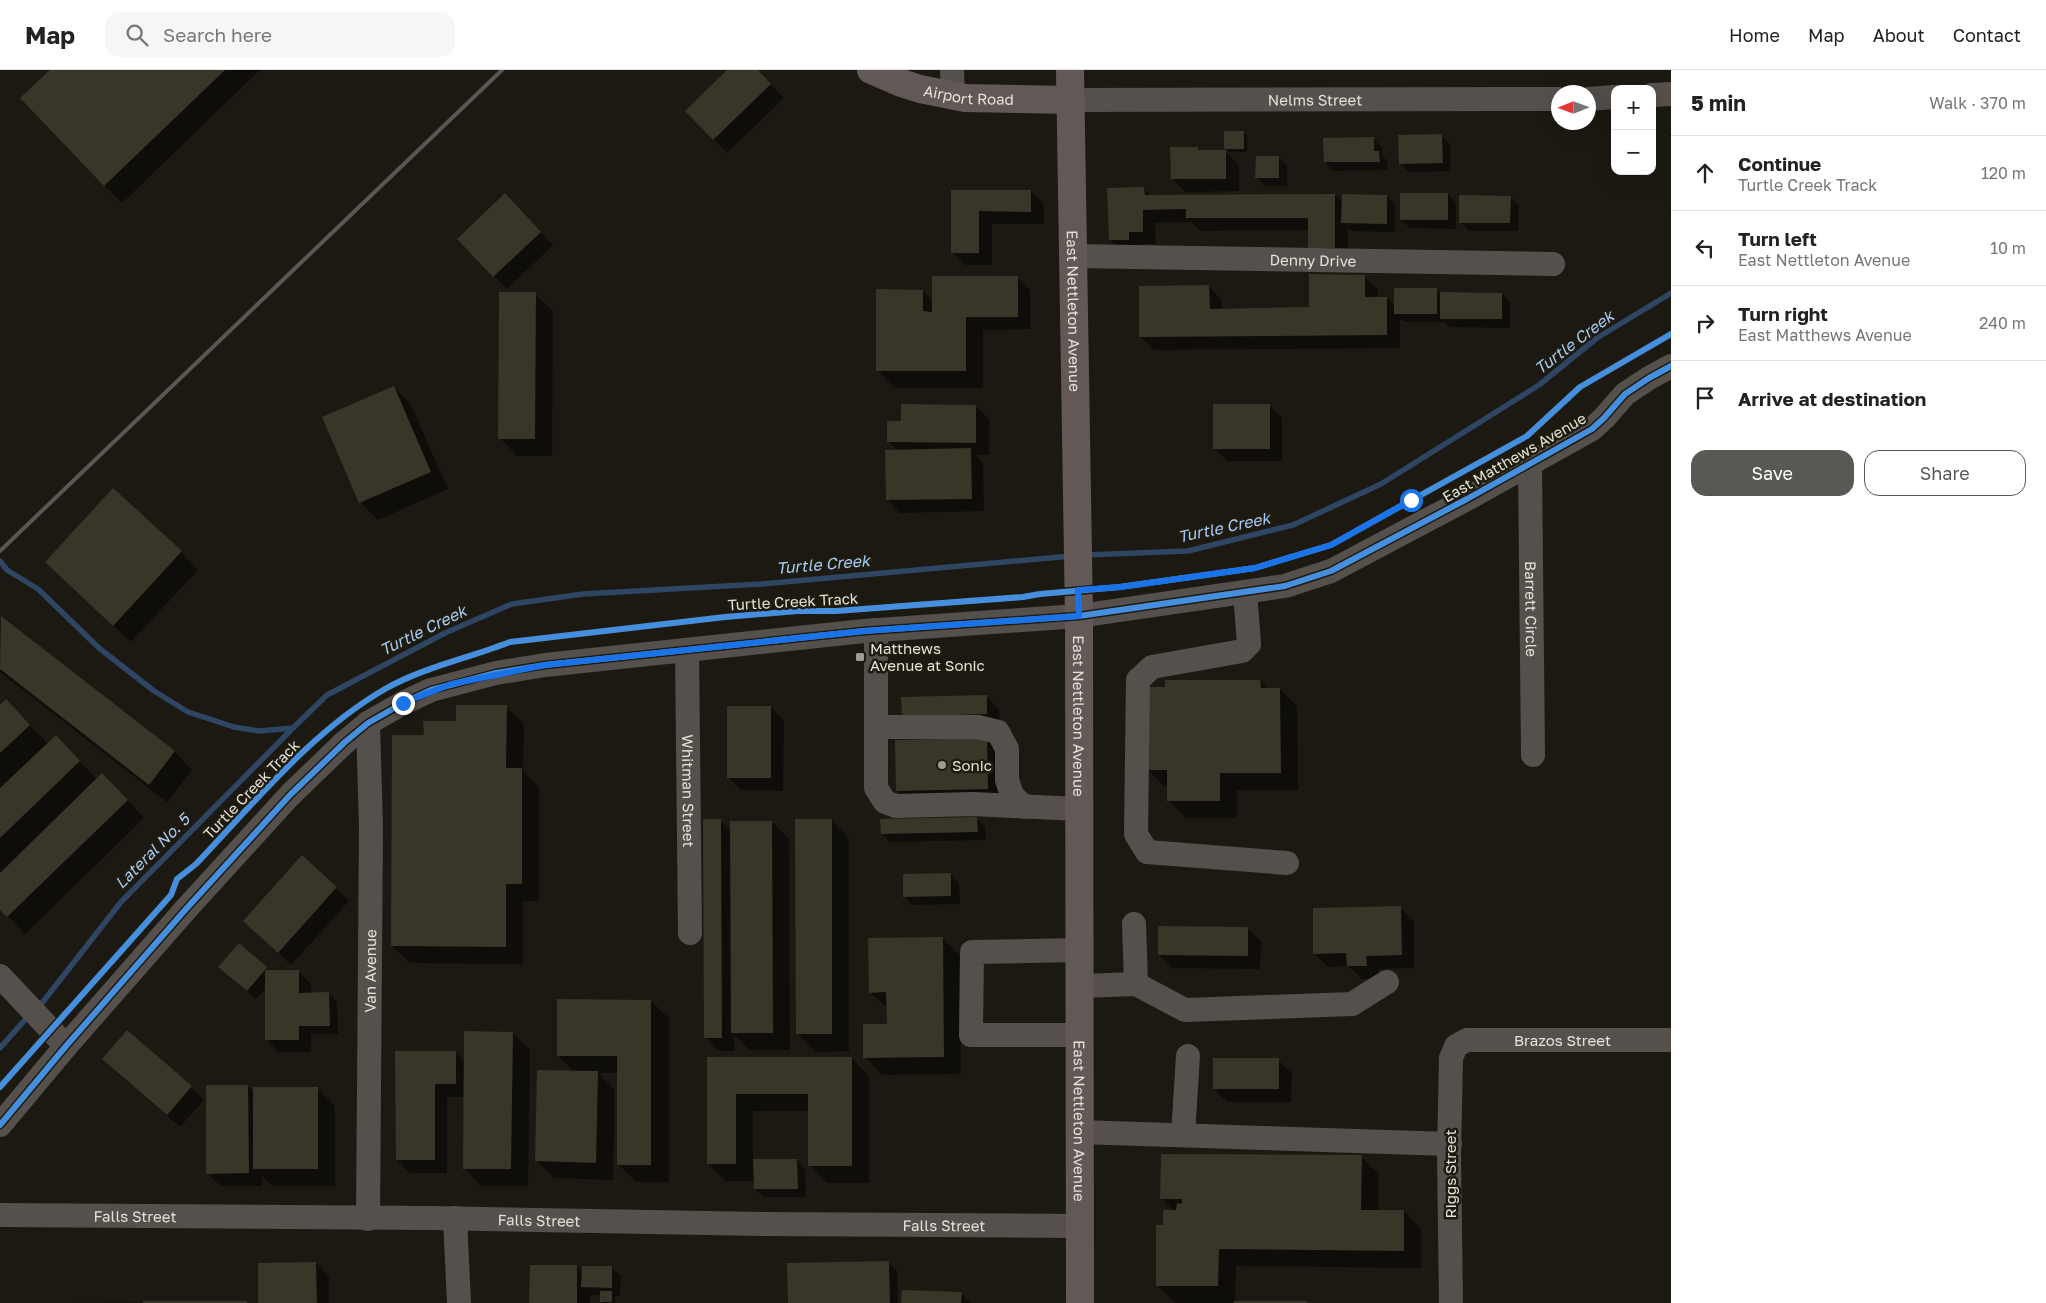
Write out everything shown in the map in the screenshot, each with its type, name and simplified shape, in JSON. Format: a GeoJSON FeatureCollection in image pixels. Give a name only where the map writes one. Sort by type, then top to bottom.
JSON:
{"type":"FeatureCollection","features":[{"type":"Feature","properties":{"kind":"main road","name":"Airport Road"},"geometry":{"type":"LineString","coordinates":[[872,70],[901,83],[952,83],[993,100],[1071,100]]}},
{"type":"Feature","properties":{"kind":"main road","name":"East Nettleton Avenue"},"geometry":{"type":"LineString","coordinates":[[1070,70],[1079,616],[1080,1303]]}},
{"type":"Feature","properties":{"kind":"street"},"geometry":{"type":"LineString","coordinates":[[1656,95],[1671,94]]}},
{"type":"Feature","properties":{"kind":"street"},"geometry":{"type":"LineString","coordinates":[[1596,98],[1611,97]]}},
{"type":"Feature","properties":{"kind":"street","name":"Nelms Street"},"geometry":{"type":"LineString","coordinates":[[1071,100],[1551,99]]}},
{"type":"Feature","properties":{"kind":"street","name":"Denny Drive"},"geometry":{"type":"LineString","coordinates":[[1073,256],[1553,264]]}},
{"type":"Feature","properties":{"kind":"street","name":"East Matthews Avenue"},"geometry":{"type":"LineString","coordinates":[[0,1125],[186,908],[290,795],[345,742],[368,724],[403,703],[431,690],[496,673],[545,665],[876,630],[1079,616],[1285,586],[1331,571],[1592,429],[1625,394],[1671,366]]}},
{"type":"Feature","properties":{"kind":"street","name":"Barrett Circle"},"geometry":{"type":"LineString","coordinates":[[1530,464],[1533,755]]}},
{"type":"Feature","properties":{"kind":"street"},"geometry":{"type":"LineString","coordinates":[[1245,592],[1249,644],[1242,651],[1152,667],[1138,680],[1136,834],[1147,852],[1287,863]]}},
{"type":"Feature","properties":{"kind":"street"},"geometry":{"type":"LineString","coordinates":[[876,630],[876,788],[885,802],[896,806],[973,804],[1080,809]]}},
{"type":"Feature","properties":{"kind":"street","name":"Whitman Street"},"geometry":{"type":"LineString","coordinates":[[686,650],[690,934]]}},
{"type":"Feature","properties":{"kind":"street","name":"Van Avenue"},"geometry":{"type":"LineString","coordinates":[[368,724],[371,827],[368,1219]]}},
{"type":"Feature","properties":{"kind":"street"},"geometry":{"type":"LineString","coordinates":[[876,727],[978,727],[998,732],[1007,749],[1007,780],[1012,795],[1024,807]]}},
{"type":"Feature","properties":{"kind":"street"},"geometry":{"type":"LineString","coordinates":[[1134,924],[1136,984]]}},
{"type":"Feature","properties":{"kind":"street"},"geometry":{"type":"LineString","coordinates":[[1080,950],[972,952],[971,1035],[1080,1035]]}},
{"type":"Feature","properties":{"kind":"street"},"geometry":{"type":"LineString","coordinates":[[0,976],[66,1046]]}},
{"type":"Feature","properties":{"kind":"street"},"geometry":{"type":"LineString","coordinates":[[1080,986],[1136,984],[1185,1010],[1352,1004],[1387,982]]}},
{"type":"Feature","properties":{"kind":"street","name":"Brazos Street"},"geometry":{"type":"LineString","coordinates":[[1456,1046],[1467,1040],[1671,1040]]}},
{"type":"Feature","properties":{"kind":"street","name":"Riggs Street"},"geometry":{"type":"LineString","coordinates":[[1451,1303],[1451,1058],[1456,1046]]}},
{"type":"Feature","properties":{"kind":"street"},"geometry":{"type":"LineString","coordinates":[[1184,1135],[1188,1056]]}},
{"type":"Feature","properties":{"kind":"street"},"geometry":{"type":"LineString","coordinates":[[1079,1132],[1450,1144]]}},
{"type":"Feature","properties":{"kind":"street","name":"Falls Street"},"geometry":{"type":"LineString","coordinates":[[0,1216],[455,1218],[753,1224],[1079,1226]]}},
{"type":"Feature","properties":{"kind":"street"},"geometry":{"type":"LineString","coordinates":[[455,1218],[459,1303]]}},
{"type":"Feature","properties":{"kind":"building"},"geometry":{"type":"Polygon","coordinates":[[[50,70],[225,70],[104,186],[20,98],[50,70]]]}},
{"type":"Feature","properties":{"kind":"building"},"geometry":{"type":"Polygon","coordinates":[[[727,70],[758,70],[771,84],[713,140],[685,111],[727,70]]]}},
{"type":"Feature","properties":{"kind":"building"},"geometry":{"type":"Polygon","coordinates":[[[1224,131],[1244,131],[1244,149],[1224,149],[1224,131]]]}},
{"type":"Feature","properties":{"kind":"building"},"geometry":{"type":"Polygon","coordinates":[[[1442,134],[1443,163],[1399,164],[1398,135],[1442,134]]]}},
{"type":"Feature","properties":{"kind":"building"},"geometry":{"type":"Polygon","coordinates":[[[1374,137],[1374,151],[1379,151],[1380,162],[1324,162],[1323,138],[1374,137]]]}},
{"type":"Feature","properties":{"kind":"building"},"geometry":{"type":"Polygon","coordinates":[[[1170,147],[1226,150],[1226,179],[1171,179],[1170,147]]]}},
{"type":"Feature","properties":{"kind":"building"},"geometry":{"type":"Polygon","coordinates":[[[1256,156],[1279,156],[1279,178],[1255,178],[1256,156]]]}},
{"type":"Feature","properties":{"kind":"building"},"geometry":{"type":"Polygon","coordinates":[[[1144,187],[1145,195],[1335,194],[1335,248],[1308,248],[1308,218],[1186,218],[1186,209],[1143,210],[1143,232],[1129,232],[1129,240],[1109,240],[1107,188],[1144,187]]]}},
{"type":"Feature","properties":{"kind":"building"},"geometry":{"type":"Polygon","coordinates":[[[951,190],[1031,190],[1031,212],[979,211],[979,253],[951,253],[951,190]]]}},
{"type":"Feature","properties":{"kind":"building"},"geometry":{"type":"Polygon","coordinates":[[[505,193],[541,232],[493,277],[457,239],[505,193]]]}},
{"type":"Feature","properties":{"kind":"building"},"geometry":{"type":"Polygon","coordinates":[[[1400,193],[1448,193],[1448,220],[1400,220],[1400,193]]]}},
{"type":"Feature","properties":{"kind":"building"},"geometry":{"type":"Polygon","coordinates":[[[1342,194],[1387,195],[1387,224],[1341,223],[1342,194]]]}},
{"type":"Feature","properties":{"kind":"building"},"geometry":{"type":"Polygon","coordinates":[[[1459,195],[1511,196],[1510,223],[1459,223],[1459,195]]]}},
{"type":"Feature","properties":{"kind":"building"},"geometry":{"type":"Polygon","coordinates":[[[1309,274],[1365,275],[1365,297],[1387,297],[1387,335],[1139,337],[1139,286],[1209,285],[1210,309],[1309,307],[1309,274]]]}},
{"type":"Feature","properties":{"kind":"building"},"geometry":{"type":"Polygon","coordinates":[[[932,276],[1018,276],[1018,317],[966,317],[966,371],[876,371],[876,289],[923,290],[923,311],[932,312],[932,276]]]}},
{"type":"Feature","properties":{"kind":"building"},"geometry":{"type":"Polygon","coordinates":[[[1394,288],[1437,288],[1437,314],[1394,314],[1394,288]]]}},
{"type":"Feature","properties":{"kind":"building"},"geometry":{"type":"Polygon","coordinates":[[[499,292],[536,292],[535,439],[498,439],[499,292]]]}},
{"type":"Feature","properties":{"kind":"building"},"geometry":{"type":"Polygon","coordinates":[[[1440,292],[1502,293],[1502,319],[1440,319],[1440,292]]]}},
{"type":"Feature","properties":{"kind":"building"},"geometry":{"type":"Polygon","coordinates":[[[394,386],[431,472],[359,503],[322,417],[394,386]]]}},
{"type":"Feature","properties":{"kind":"building"},"geometry":{"type":"Polygon","coordinates":[[[901,404],[976,405],[976,443],[887,442],[887,421],[901,421],[901,404]]]}},
{"type":"Feature","properties":{"kind":"building"},"geometry":{"type":"Polygon","coordinates":[[[1213,404],[1270,404],[1270,449],[1213,449],[1213,404]]]}},
{"type":"Feature","properties":{"kind":"building"},"geometry":{"type":"Polygon","coordinates":[[[971,448],[972,499],[886,500],[885,450],[971,448]]]}},
{"type":"Feature","properties":{"kind":"building"},"geometry":{"type":"Polygon","coordinates":[[[113,488],[182,551],[113,626],[45,562],[113,488]]]}},
{"type":"Feature","properties":{"kind":"building"},"geometry":{"type":"Polygon","coordinates":[[[1,616],[175,751],[149,785],[0,669],[1,616]]]}},
{"type":"Feature","properties":{"kind":"building"},"geometry":{"type":"Polygon","coordinates":[[[1165,680],[1260,680],[1261,688],[1280,688],[1281,773],[1220,773],[1220,801],[1167,801],[1167,770],[1146,770],[1146,687],[1165,687],[1165,680]]]}},
{"type":"Feature","properties":{"kind":"building"},"geometry":{"type":"Polygon","coordinates":[[[987,695],[987,714],[902,717],[901,697],[987,695]]]}},
{"type":"Feature","properties":{"kind":"building"},"geometry":{"type":"Polygon","coordinates":[[[6,699],[30,725],[0,753],[0,705],[6,699]]]}},
{"type":"Feature","properties":{"kind":"building"},"geometry":{"type":"Polygon","coordinates":[[[456,705],[507,705],[506,768],[522,768],[522,884],[506,884],[506,947],[391,946],[392,735],[424,735],[423,721],[456,721],[456,705]]]}},
{"type":"Feature","properties":{"kind":"building"},"geometry":{"type":"Polygon","coordinates":[[[727,706],[771,706],[771,778],[727,778],[727,706]]]}},
{"type":"Feature","properties":{"kind":"building"},"geometry":{"type":"Polygon","coordinates":[[[56,735],[80,761],[0,838],[0,788],[56,735]]]}},
{"type":"Feature","properties":{"kind":"building","name":"Sonic"},"geometry":{"type":"Polygon","coordinates":[[[987,738],[988,789],[896,791],[895,740],[987,738]]]}},
{"type":"Feature","properties":{"kind":"building"},"geometry":{"type":"Polygon","coordinates":[[[102,773],[128,800],[7,917],[0,910],[0,873],[102,773]]]}},
{"type":"Feature","properties":{"kind":"building"},"geometry":{"type":"Polygon","coordinates":[[[977,817],[978,832],[881,834],[880,819],[977,817]]]}},
{"type":"Feature","properties":{"kind":"building"},"geometry":{"type":"Polygon","coordinates":[[[703,819],[721,819],[722,1038],[704,1038],[703,819]]]}},
{"type":"Feature","properties":{"kind":"building"},"geometry":{"type":"Polygon","coordinates":[[[795,819],[832,819],[832,1034],[796,1034],[795,819]]]}},
{"type":"Feature","properties":{"kind":"building"},"geometry":{"type":"Polygon","coordinates":[[[730,821],[772,821],[773,1033],[731,1033],[730,821]]]}},
{"type":"Feature","properties":{"kind":"building"},"geometry":{"type":"Polygon","coordinates":[[[302,855],[337,887],[278,953],[243,921],[302,855]]]}},
{"type":"Feature","properties":{"kind":"building"},"geometry":{"type":"Polygon","coordinates":[[[951,873],[951,896],[903,897],[903,874],[951,873]]]}},
{"type":"Feature","properties":{"kind":"building"},"geometry":{"type":"Polygon","coordinates":[[[1401,906],[1402,955],[1366,956],[1367,966],[1347,966],[1346,953],[1313,954],[1313,908],[1401,906]]]}},
{"type":"Feature","properties":{"kind":"building"},"geometry":{"type":"Polygon","coordinates":[[[1158,926],[1248,927],[1248,956],[1158,955],[1158,926]]]}},
{"type":"Feature","properties":{"kind":"building"},"geometry":{"type":"Polygon","coordinates":[[[943,937],[944,1057],[863,1058],[863,1024],[887,1024],[886,992],[869,993],[868,938],[943,937]]]}},
{"type":"Feature","properties":{"kind":"building"},"geometry":{"type":"Polygon","coordinates":[[[239,943],[267,967],[247,991],[218,967],[239,943]]]}},
{"type":"Feature","properties":{"kind":"building"},"geometry":{"type":"Polygon","coordinates":[[[265,970],[299,970],[299,993],[329,992],[330,1026],[299,1026],[299,1040],[265,1040],[265,970]]]}},
{"type":"Feature","properties":{"kind":"building"},"geometry":{"type":"Polygon","coordinates":[[[557,999],[651,1000],[651,1165],[617,1165],[617,1056],[557,1056],[557,999]]]}},
{"type":"Feature","properties":{"kind":"building"},"geometry":{"type":"Polygon","coordinates":[[[127,1030],[192,1086],[167,1115],[102,1059],[127,1030]]]}},
{"type":"Feature","properties":{"kind":"building"},"geometry":{"type":"Polygon","coordinates":[[[464,1031],[513,1032],[511,1169],[463,1169],[464,1031]]]}},
{"type":"Feature","properties":{"kind":"building"},"geometry":{"type":"Polygon","coordinates":[[[395,1051],[456,1051],[456,1084],[435,1084],[435,1160],[396,1160],[395,1051]]]}},
{"type":"Feature","properties":{"kind":"building"},"geometry":{"type":"Polygon","coordinates":[[[707,1057],[852,1057],[852,1166],[808,1166],[808,1094],[736,1094],[736,1164],[707,1164],[707,1057]]]}},
{"type":"Feature","properties":{"kind":"building"},"geometry":{"type":"Polygon","coordinates":[[[1213,1058],[1279,1058],[1279,1089],[1213,1089],[1213,1058]]]}},
{"type":"Feature","properties":{"kind":"building"},"geometry":{"type":"Polygon","coordinates":[[[537,1070],[598,1071],[596,1163],[535,1161],[537,1070]]]}},
{"type":"Feature","properties":{"kind":"building"},"geometry":{"type":"Polygon","coordinates":[[[206,1085],[248,1085],[249,1173],[206,1174],[206,1085]]]}},
{"type":"Feature","properties":{"kind":"building"},"geometry":{"type":"Polygon","coordinates":[[[253,1087],[318,1087],[318,1169],[253,1169],[253,1087]]]}},
{"type":"Feature","properties":{"kind":"building"},"geometry":{"type":"Polygon","coordinates":[[[1161,1154],[1362,1155],[1361,1210],[1404,1210],[1404,1251],[1219,1249],[1218,1286],[1156,1286],[1156,1225],[1163,1225],[1163,1210],[1176,1210],[1177,1203],[1182,1204],[1182,1199],[1160,1199],[1161,1154]]]}},
{"type":"Feature","properties":{"kind":"building"},"geometry":{"type":"Polygon","coordinates":[[[753,1159],[797,1159],[798,1189],[754,1189],[753,1159]]]}},
{"type":"Feature","properties":{"kind":"building"},"geometry":{"type":"Polygon","coordinates":[[[889,1261],[890,1303],[788,1303],[787,1263],[889,1261]]]}},
{"type":"Feature","properties":{"kind":"building"},"geometry":{"type":"Polygon","coordinates":[[[316,1262],[317,1303],[258,1303],[258,1263],[316,1262]]]}},
{"type":"Feature","properties":{"kind":"building"},"geometry":{"type":"Polygon","coordinates":[[[530,1265],[577,1265],[577,1303],[529,1303],[530,1265]]]}},
{"type":"Feature","properties":{"kind":"building"},"geometry":{"type":"Polygon","coordinates":[[[582,1266],[612,1266],[612,1288],[581,1287],[582,1266]]]}},
{"type":"Feature","properties":{"kind":"building"},"geometry":{"type":"Polygon","coordinates":[[[902,1290],[962,1292],[961,1303],[901,1303],[902,1290]]]}},
{"type":"Feature","properties":{"kind":"building"},"geometry":{"type":"Polygon","coordinates":[[[600,1291],[612,1291],[612,1302],[600,1302],[600,1291]]]}},
{"type":"Feature","properties":{"kind":"building"},"geometry":{"type":"Polygon","coordinates":[[[143,1301],[247,1301],[247,1303],[143,1303],[143,1301]]]}},
{"type":"Feature","properties":{"kind":"building"},"geometry":{"type":"Polygon","coordinates":[[[1234,1301],[1307,1301],[1307,1303],[1234,1303],[1234,1301]]]}},
{"type":"Feature","properties":{"kind":"waterway","name":"Turtle Creek"},"geometry":{"type":"LineString","coordinates":[[1085,555],[1188,551],[1293,525],[1381,484],[1539,385],[1597,338],[1671,293]]}},
{"type":"Feature","properties":{"kind":"waterway","name":"Turtle Creek"},"geometry":{"type":"LineString","coordinates":[[0,561],[7,570],[38,589],[99,648],[154,691],[188,712],[234,727],[259,731],[293,728],[327,695],[445,633],[512,604],[583,594],[761,584],[1071,556]]}},
{"type":"Feature","properties":{"kind":"waterway","name":"Lateral No. 5"},"geometry":{"type":"LineString","coordinates":[[42,1003],[121,902],[293,728]]}},
{"type":"Feature","properties":{"kind":"waterway","name":"Lateral No. 5"},"geometry":{"type":"LineString","coordinates":[[0,1048],[24,1021]]}},
{"type":"Feature","properties":{"kind":"railway"},"geometry":{"type":"LineString","coordinates":[[0,551],[502,70]]}},
{"type":"Feature","properties":{"kind":"cycle path","name":"Turtle Creek Track"},"geometry":{"type":"LineString","coordinates":[[0,1087],[171,895],[177,879],[196,864],[285,769],[333,725],[358,706],[400,681],[510,642],[725,617],[1023,597],[1120,587],[1255,568],[1331,545],[1527,436],[1580,387],[1671,334]]}},
{"type":"Feature","properties":{"kind":"cycle path"},"geometry":{"type":"LineString","coordinates":[[0,1125],[66,1046],[186,909],[290,795],[345,742],[368,723],[431,690],[496,673],[545,665],[864,631],[1079,616],[1285,586],[1331,571],[1467,499],[1592,429],[1625,394],[1671,366]]}},
{"type":"Feature","properties":{"kind":"place","name":"Matthews Avenue at Sonic"},"geometry":{"type":"Point","coordinates":[860,657]}},
{"type":"Feature","properties":{"kind":"place","name":"Sonic"},"geometry":{"type":"Point","coordinates":[942,765]}},
{"type":"Feature","properties":{"kind":"route"},"geometry":{"type":"LineString","coordinates":[[403,703],[431,690],[451,684],[529,667],[864,631],[1079,616],[1078,590],[1120,587],[1273,564],[1331,545],[1411,500]]}}]}
